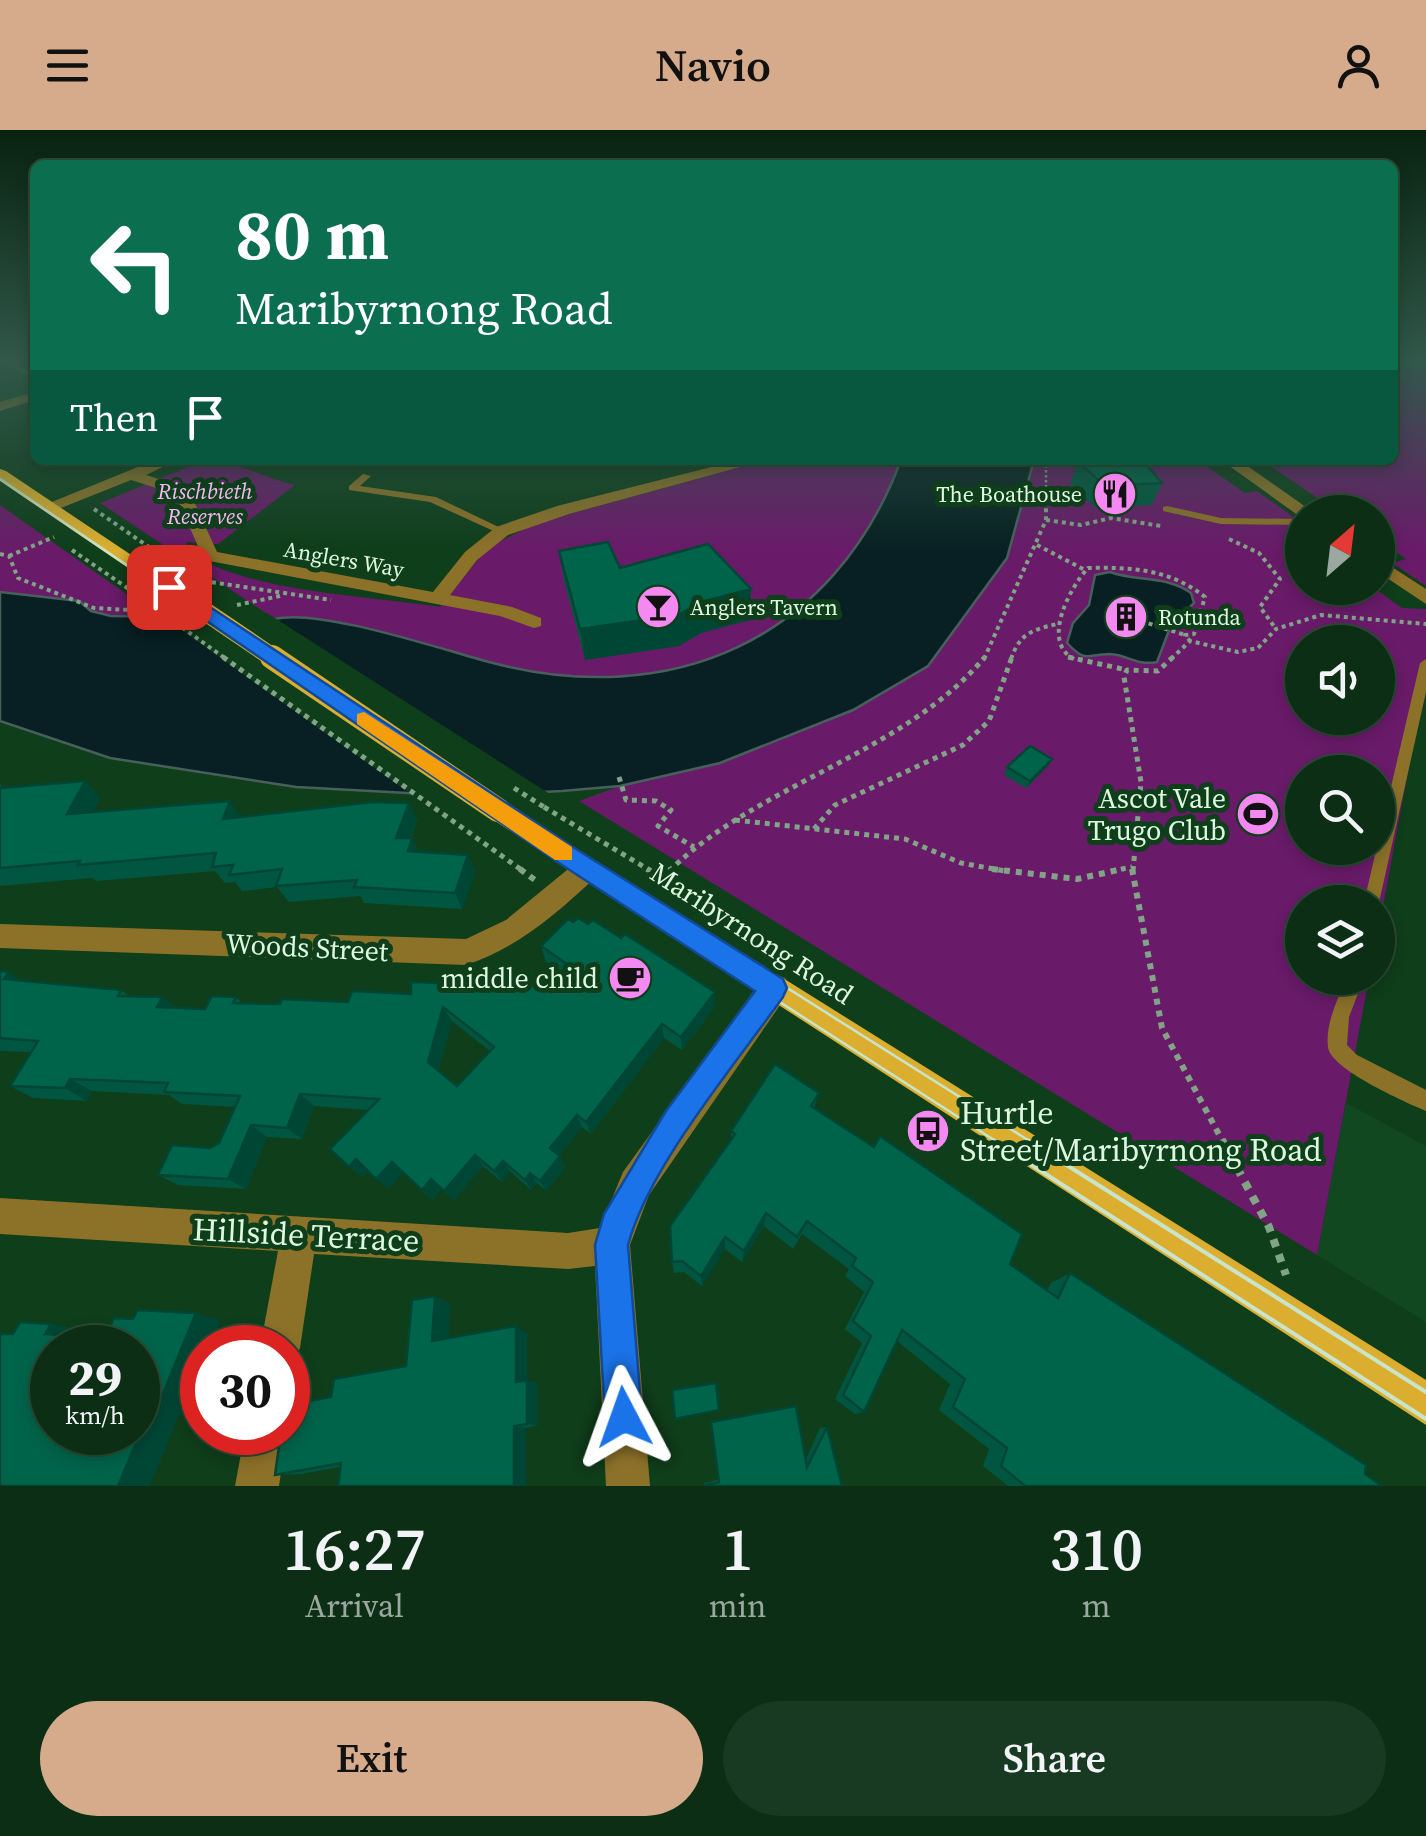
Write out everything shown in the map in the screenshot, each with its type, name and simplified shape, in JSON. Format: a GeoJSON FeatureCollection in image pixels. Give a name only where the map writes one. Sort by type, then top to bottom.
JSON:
{"type":"FeatureCollection","features":[{"type":"Feature","properties":{"kind":"main road","name":"Maribyrnong Road"},"geometry":{"type":"LineString","coordinates":[[0,474],[498,810],[1426,1404]]}},
{"type":"Feature","properties":{"kind":"street"},"geometry":{"type":"LineString","coordinates":[[50,506],[156,465]]}},
{"type":"Feature","properties":{"kind":"street"},"geometry":{"type":"LineString","coordinates":[[438,598],[471,556],[502,531],[563,510],[730,465]]}},
{"type":"Feature","properties":{"kind":"street"},"geometry":{"type":"LineString","coordinates":[[1236,465],[1285,498]]}},
{"type":"Feature","properties":{"kind":"street","name":"Anglers Way"},"geometry":{"type":"LineString","coordinates":[[130,475],[182,491],[210,556],[505,611],[534,622]]}},
{"type":"Feature","properties":{"kind":"street"},"geometry":{"type":"LineString","coordinates":[[1395,576],[1426,598]]}},
{"type":"Feature","properties":{"kind":"street","name":"Woods Street"},"geometry":{"type":"LineString","coordinates":[[0,936],[466,952],[496,941],[587,868]]}},
{"type":"Feature","properties":{"kind":"street"},"geometry":{"type":"LineString","coordinates":[[628,1486],[612,1245],[635,1184],[774,988]]}},
{"type":"Feature","properties":{"kind":"street","name":"Hillside Terrace"},"geometry":{"type":"LineString","coordinates":[[0,1216],[568,1251],[612,1245]]}},
{"type":"Feature","properties":{"kind":"street"},"geometry":{"type":"LineString","coordinates":[[284,1325],[299,1235]]}},
{"type":"Feature","properties":{"kind":"street"},"geometry":{"type":"LineString","coordinates":[[258,1486],[263,1455]]}},
{"type":"Feature","properties":{"kind":"lane"},"geometry":{"type":"LineString","coordinates":[[366,476],[352,488],[432,499],[502,531]]}},
{"type":"Feature","properties":{"kind":"lane"},"geometry":{"type":"LineString","coordinates":[[1166,509],[1207,518],[1285,521]]}},
{"type":"Feature","properties":{"kind":"lane"},"geometry":{"type":"LineString","coordinates":[[1376,885],[1426,662]]}},
{"type":"Feature","properties":{"kind":"lane"},"geometry":{"type":"LineString","coordinates":[[1349,995],[1335,1038],[1337,1048],[1350,1062],[1426,1101]]}},
{"type":"Feature","properties":{"kind":"path"},"geometry":{"type":"LineString","coordinates":[[544,807],[662,878],[694,847],[735,820],[922,714],[984,659],[1046,520],[1046,465]]}},
{"type":"Feature","properties":{"kind":"path"},"geometry":{"type":"LineString","coordinates":[[98,512],[118,526]]}},
{"type":"Feature","properties":{"kind":"path"},"geometry":{"type":"LineString","coordinates":[[1046,520],[1081,525],[1111,518],[1154,526],[1207,518],[1215,526],[1213,533],[1259,554],[1280,579],[1260,606],[1276,628]]}},
{"type":"Feature","properties":{"kind":"path"},"geometry":{"type":"LineString","coordinates":[[0,554],[9,556],[54,537]]}},
{"type":"Feature","properties":{"kind":"path"},"geometry":{"type":"LineString","coordinates":[[1037,545],[1085,570],[1120,567],[1166,574],[1190,583],[1204,597],[1190,637],[1158,671],[1126,670],[1069,658],[1057,638],[1057,624]]}},
{"type":"Feature","properties":{"kind":"path"},"geometry":{"type":"LineString","coordinates":[[9,556],[18,578],[94,608],[174,612]]}},
{"type":"Feature","properties":{"kind":"path"},"geometry":{"type":"LineString","coordinates":[[814,829],[835,805],[963,745],[989,721],[1018,640],[1029,631],[1057,624],[1069,612],[1085,570]]}},
{"type":"Feature","properties":{"kind":"path"},"geometry":{"type":"LineString","coordinates":[[198,581],[283,595],[224,607]]}},
{"type":"Feature","properties":{"kind":"path"},"geometry":{"type":"LineString","coordinates":[[139,596],[524,868],[537,882],[533,886],[552,899]]}},
{"type":"Feature","properties":{"kind":"path"},"geometry":{"type":"LineString","coordinates":[[1141,621],[1238,652],[1258,648],[1276,628],[1321,615],[1426,624]]}},
{"type":"Feature","properties":{"kind":"path"},"geometry":{"type":"LineString","coordinates":[[1126,670],[1129,720],[1141,782],[1132,866],[1162,1028],[1270,1227],[1303,1325]]}},
{"type":"Feature","properties":{"kind":"path"},"geometry":{"type":"LineString","coordinates":[[619,777],[626,800],[656,801],[671,810],[658,826],[694,847]]}},
{"type":"Feature","properties":{"kind":"path"},"geometry":{"type":"LineString","coordinates":[[735,820],[846,829],[905,839],[961,862],[1029,876],[1077,880],[1132,866]]}},
{"type":"Feature","properties":{"kind":"shaded area"},"geometry":{"type":"Polygon","coordinates":[[[1346,1103],[1426,1146],[1426,1322],[1317,1255],[1346,1103]]]}},
{"type":"Feature","properties":{"kind":"green space"},"geometry":{"type":"Polygon","coordinates":[[[1398,424],[1426,424],[1426,586],[1395,565],[1406,559],[1395,551],[1395,495],[1313,495],[1268,465],[1398,465],[1398,424]]]}},
{"type":"Feature","properties":{"kind":"green space","name":"Rischbieth Reserves"},"geometry":{"type":"Polygon","coordinates":[[[193,465],[233,465],[295,485],[218,544],[186,542],[189,552],[242,576],[275,584],[440,607],[488,547],[537,523],[748,465],[899,465],[872,522],[834,574],[789,616],[738,646],[682,667],[621,676],[556,674],[489,662],[349,624],[295,617],[275,619],[100,503],[193,465]]]}},
{"type":"Feature","properties":{"kind":"green space"},"geometry":{"type":"Polygon","coordinates":[[[1033,465],[1205,465],[1245,493],[1257,491],[1285,511],[1285,605],[1395,603],[1402,608],[1426,609],[1426,675],[1395,842],[1395,755],[1285,755],[1285,865],[1391,865],[1387,885],[1285,885],[1285,995],[1366,995],[1317,1255],[579,801],[620,786],[720,763],[853,710],[928,666],[1007,558],[1033,465]]]}},
{"type":"Feature","properties":{"kind":"green space"},"geometry":{"type":"Polygon","coordinates":[[[0,505],[132,598],[131,618],[91,611],[78,601],[0,592],[0,505]]]}},
{"type":"Feature","properties":{"kind":"water"},"geometry":{"type":"Polygon","coordinates":[[[899,465],[1033,465],[1007,558],[928,666],[853,710],[720,763],[620,786],[463,796],[296,787],[110,758],[0,721],[0,592],[79,601],[91,611],[111,616],[320,619],[556,675],[621,676],[682,667],[738,647],[789,616],[834,574],[872,522],[899,465]]]}},
{"type":"Feature","properties":{"kind":"water"},"geometry":{"type":"Polygon","coordinates":[[[1110,572],[1162,581],[1191,593],[1194,603],[1171,625],[1157,662],[1144,663],[1110,654],[1083,656],[1067,643],[1073,623],[1089,605],[1095,575],[1110,572]]]}},
{"type":"Feature","properties":{"kind":"pier"},"geometry":{"type":"Polygon","coordinates":[[[158,613],[267,613],[553,796],[463,801],[415,797],[158,613]]]}},
{"type":"Feature","properties":{"kind":"building"},"geometry":{"type":"Polygon","coordinates":[[[1081,465],[1146,465],[1162,483],[1105,486],[1081,465]]]}},
{"type":"Feature","properties":{"kind":"building"},"geometry":{"type":"Polygon","coordinates":[[[608,542],[620,568],[708,544],[751,589],[701,602],[678,615],[580,629],[559,551],[608,542]]]}},
{"type":"Feature","properties":{"kind":"building"},"geometry":{"type":"Polygon","coordinates":[[[1030,746],[1052,759],[1030,781],[1007,767],[1030,746]]]}},
{"type":"Feature","properties":{"kind":"building"},"geometry":{"type":"Polygon","coordinates":[[[85,781],[67,814],[230,801],[223,819],[373,802],[409,803],[396,838],[412,838],[408,851],[468,855],[455,893],[354,887],[357,880],[276,886],[282,869],[229,875],[233,865],[212,867],[216,853],[0,868],[0,788],[85,781]]]}},
{"type":"Feature","properties":{"kind":"building"},"geometry":{"type":"Polygon","coordinates":[[[578,918],[588,924],[593,920],[621,938],[625,934],[715,992],[681,1037],[662,1024],[586,1122],[577,1115],[550,1148],[560,1156],[540,1181],[530,1173],[525,1180],[503,1161],[494,1171],[475,1155],[444,1191],[431,1179],[422,1190],[392,1162],[376,1179],[356,1159],[349,1167],[330,1149],[379,1099],[300,1094],[287,1128],[251,1125],[228,1179],[158,1175],[172,1145],[210,1148],[219,1143],[240,1096],[164,1092],[168,1083],[70,1079],[65,1088],[10,1086],[38,1041],[0,1038],[0,971],[9,972],[4,979],[121,990],[118,996],[162,997],[157,1007],[205,1009],[212,996],[236,997],[233,1003],[280,1004],[282,999],[348,1002],[352,991],[411,994],[411,982],[469,984],[482,972],[587,978],[541,946],[568,919],[573,922],[578,918]],[[443,1007],[428,1062],[457,1086],[494,1047],[443,1007]]]}},
{"type":"Feature","properties":{"kind":"building"},"geometry":{"type":"Polygon","coordinates":[[[775,1064],[819,1093],[811,1106],[874,1147],[880,1136],[1022,1234],[1010,1264],[1058,1298],[1070,1273],[1366,1465],[1365,1474],[1382,1486],[1025,1486],[1001,1466],[1007,1448],[953,1407],[965,1379],[902,1330],[864,1412],[843,1395],[871,1336],[853,1321],[873,1282],[852,1266],[856,1258],[807,1221],[797,1237],[766,1213],[744,1251],[725,1237],[701,1276],[682,1261],[672,1262],[670,1226],[735,1134],[731,1131],[775,1064]]]}},
{"type":"Feature","properties":{"kind":"building"},"geometry":{"type":"Polygon","coordinates":[[[435,1296],[432,1341],[516,1326],[516,1382],[527,1380],[527,1424],[514,1426],[514,1486],[338,1486],[341,1463],[275,1475],[278,1455],[310,1455],[310,1401],[331,1397],[334,1379],[406,1366],[412,1300],[435,1296]]]}},
{"type":"Feature","properties":{"kind":"building"},"geometry":{"type":"Polygon","coordinates":[[[137,1310],[196,1313],[191,1325],[180,1325],[180,1352],[160,1401],[160,1325],[111,1325],[114,1318],[133,1319],[137,1310]]]}},
{"type":"Feature","properties":{"kind":"building"},"geometry":{"type":"Polygon","coordinates":[[[20,1322],[51,1324],[30,1325],[30,1455],[131,1455],[118,1486],[0,1486],[0,1334],[13,1334],[20,1322]]]}},
{"type":"Feature","properties":{"kind":"building"},"geometry":{"type":"Polygon","coordinates":[[[716,1383],[719,1410],[675,1419],[672,1390],[716,1383]]]}},
{"type":"Feature","properties":{"kind":"building"},"geometry":{"type":"Polygon","coordinates":[[[796,1406],[807,1467],[827,1427],[842,1486],[704,1486],[719,1482],[711,1422],[796,1406]]]}},
{"type":"Feature","properties":{"kind":"tram line"},"geometry":{"type":"LineString","coordinates":[[0,479],[581,874],[997,1142]]}},
{"type":"Feature","properties":{"kind":"tram line"},"geometry":{"type":"LineString","coordinates":[[678,919],[1031,1142]]}},
{"type":"Feature","properties":{"kind":"tram line"},"geometry":{"type":"LineString","coordinates":[[993,1140],[1426,1419]]}},
{"type":"Feature","properties":{"kind":"tram line"},"geometry":{"type":"LineString","coordinates":[[1027,1140],[1426,1392]]}},
{"type":"Feature","properties":{"kind":"slow traffic"},"geometry":{"type":"LineString","coordinates":[[364,719],[564,854]]}},
{"type":"Feature","properties":{"kind":"place","name":"The Boathouse"},"geometry":{"type":"Point","coordinates":[1115,494]}},
{"type":"Feature","properties":{"kind":"place","name":"Anglers Tavern"},"geometry":{"type":"Point","coordinates":[658,607]}},
{"type":"Feature","properties":{"kind":"place","name":"Rotunda"},"geometry":{"type":"Point","coordinates":[1126,617]}},
{"type":"Feature","properties":{"kind":"place","name":"Ascot Vale Trugo Club"},"geometry":{"type":"Point","coordinates":[1258,814]}},
{"type":"Feature","properties":{"kind":"place","name":"middle child"},"geometry":{"type":"Point","coordinates":[630,978]}},
{"type":"Feature","properties":{"kind":"place","name":"Hurtle Street/Maribyrnong Road"},"geometry":{"type":"Point","coordinates":[928,1131]}},
{"type":"Feature","properties":{"kind":"route"},"geometry":{"type":"LineString","coordinates":[[169,587],[567,856],[774,988],[677,1122],[635,1184],[620,1214],[612,1245],[624,1417]]}}]}
